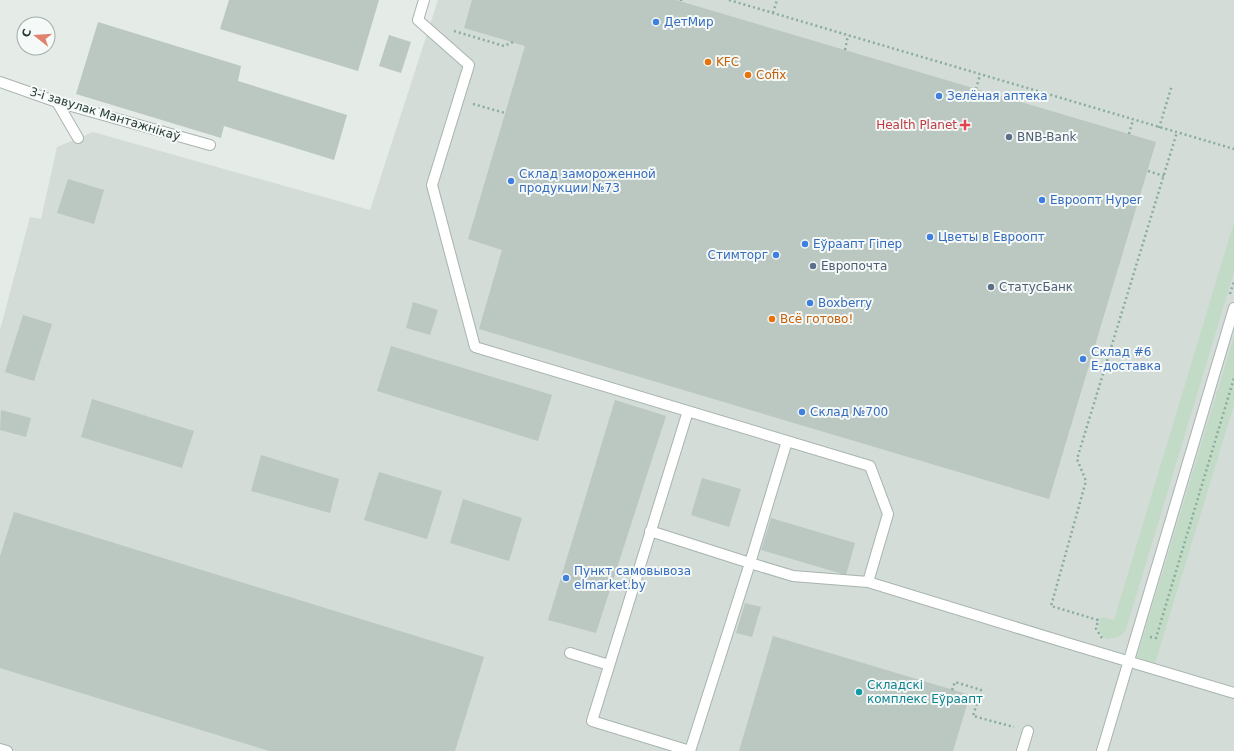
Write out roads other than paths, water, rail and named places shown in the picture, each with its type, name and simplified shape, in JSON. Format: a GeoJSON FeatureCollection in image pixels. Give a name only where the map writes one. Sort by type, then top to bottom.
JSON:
{"type":"FeatureCollection","features":[{"type":"Feature","properties":{"kind":"lane"},"geometry":{"type":"LineString","coordinates":[[424,0],[418,20],[469,65],[432,185],[475,347],[870,466],[888,514],[868,582]]}},
{"type":"Feature","properties":{"kind":"lane","name":"3-і завулак Мантажнікаў"},"geometry":{"type":"LineString","coordinates":[[0,82],[57,102],[210,145]]}},
{"type":"Feature","properties":{"kind":"lane"},"geometry":{"type":"LineString","coordinates":[[57,102],[78,138]]}},
{"type":"Feature","properties":{"kind":"lane"},"geometry":{"type":"LineString","coordinates":[[1102,751],[1234,308]]}},
{"type":"Feature","properties":{"kind":"lane"},"geometry":{"type":"LineString","coordinates":[[688,411],[592,721],[690,751],[787,441]]}},
{"type":"Feature","properties":{"kind":"lane"},"geometry":{"type":"LineString","coordinates":[[650,531],[793,576],[868,582],[1231,692]]}},
{"type":"Feature","properties":{"kind":"lane"},"geometry":{"type":"LineString","coordinates":[[570,653],[609,664]]}},
{"type":"Feature","properties":{"kind":"lane"},"geometry":{"type":"LineString","coordinates":[[1022,751],[1028,731]]}},
{"type":"Feature","properties":{"kind":"lane"},"geometry":{"type":"LineString","coordinates":[[0,749],[7,751]]}},
{"type":"Feature","properties":{"kind":"place","name":"ДетМир"},"geometry":{"type":"Point","coordinates":[656,22]}},
{"type":"Feature","properties":{"kind":"place","name":"KFC"},"geometry":{"type":"Point","coordinates":[708,62]}},
{"type":"Feature","properties":{"kind":"place","name":"Cofix"},"geometry":{"type":"Point","coordinates":[748,75]}},
{"type":"Feature","properties":{"kind":"place","name":"Зелёная аптека"},"geometry":{"type":"Point","coordinates":[939,96]}},
{"type":"Feature","properties":{"kind":"place","name":"Health Planet"},"geometry":{"type":"Point","coordinates":[965,125]}},
{"type":"Feature","properties":{"kind":"place","name":"BNB-Bank"},"geometry":{"type":"Point","coordinates":[1009,137]}},
{"type":"Feature","properties":{"kind":"place","name":"Склад замороженной продукции №73"},"geometry":{"type":"Point","coordinates":[511,181]}},
{"type":"Feature","properties":{"kind":"place","name":"Евроопт Hyper"},"geometry":{"type":"Point","coordinates":[1042,200]}},
{"type":"Feature","properties":{"kind":"place","name":"Цветы в Евроопт"},"geometry":{"type":"Point","coordinates":[930,237]}},
{"type":"Feature","properties":{"kind":"place","name":"Еўраапт Гіпер"},"geometry":{"type":"Point","coordinates":[805,244]}},
{"type":"Feature","properties":{"kind":"place","name":"Стимторг"},"geometry":{"type":"Point","coordinates":[776,255]}},
{"type":"Feature","properties":{"kind":"place","name":"Европочта"},"geometry":{"type":"Point","coordinates":[813,266]}},
{"type":"Feature","properties":{"kind":"place","name":"СтатусБанк"},"geometry":{"type":"Point","coordinates":[991,287]}},
{"type":"Feature","properties":{"kind":"place","name":"Boxberry"},"geometry":{"type":"Point","coordinates":[810,303]}},
{"type":"Feature","properties":{"kind":"place","name":"Всё готово!"},"geometry":{"type":"Point","coordinates":[772,319]}},
{"type":"Feature","properties":{"kind":"place","name":"Склад #6 Е-доставка"},"geometry":{"type":"Point","coordinates":[1083,359]}},
{"type":"Feature","properties":{"kind":"place","name":"Склад №700"},"geometry":{"type":"Point","coordinates":[802,412]}},
{"type":"Feature","properties":{"kind":"place","name":"Пункт самовывоза elmarket.by"},"geometry":{"type":"Point","coordinates":[566,578]}},
{"type":"Feature","properties":{"kind":"place","name":"Складскі комплекс Еўраапт"},"geometry":{"type":"Point","coordinates":[859,692]}}]}
